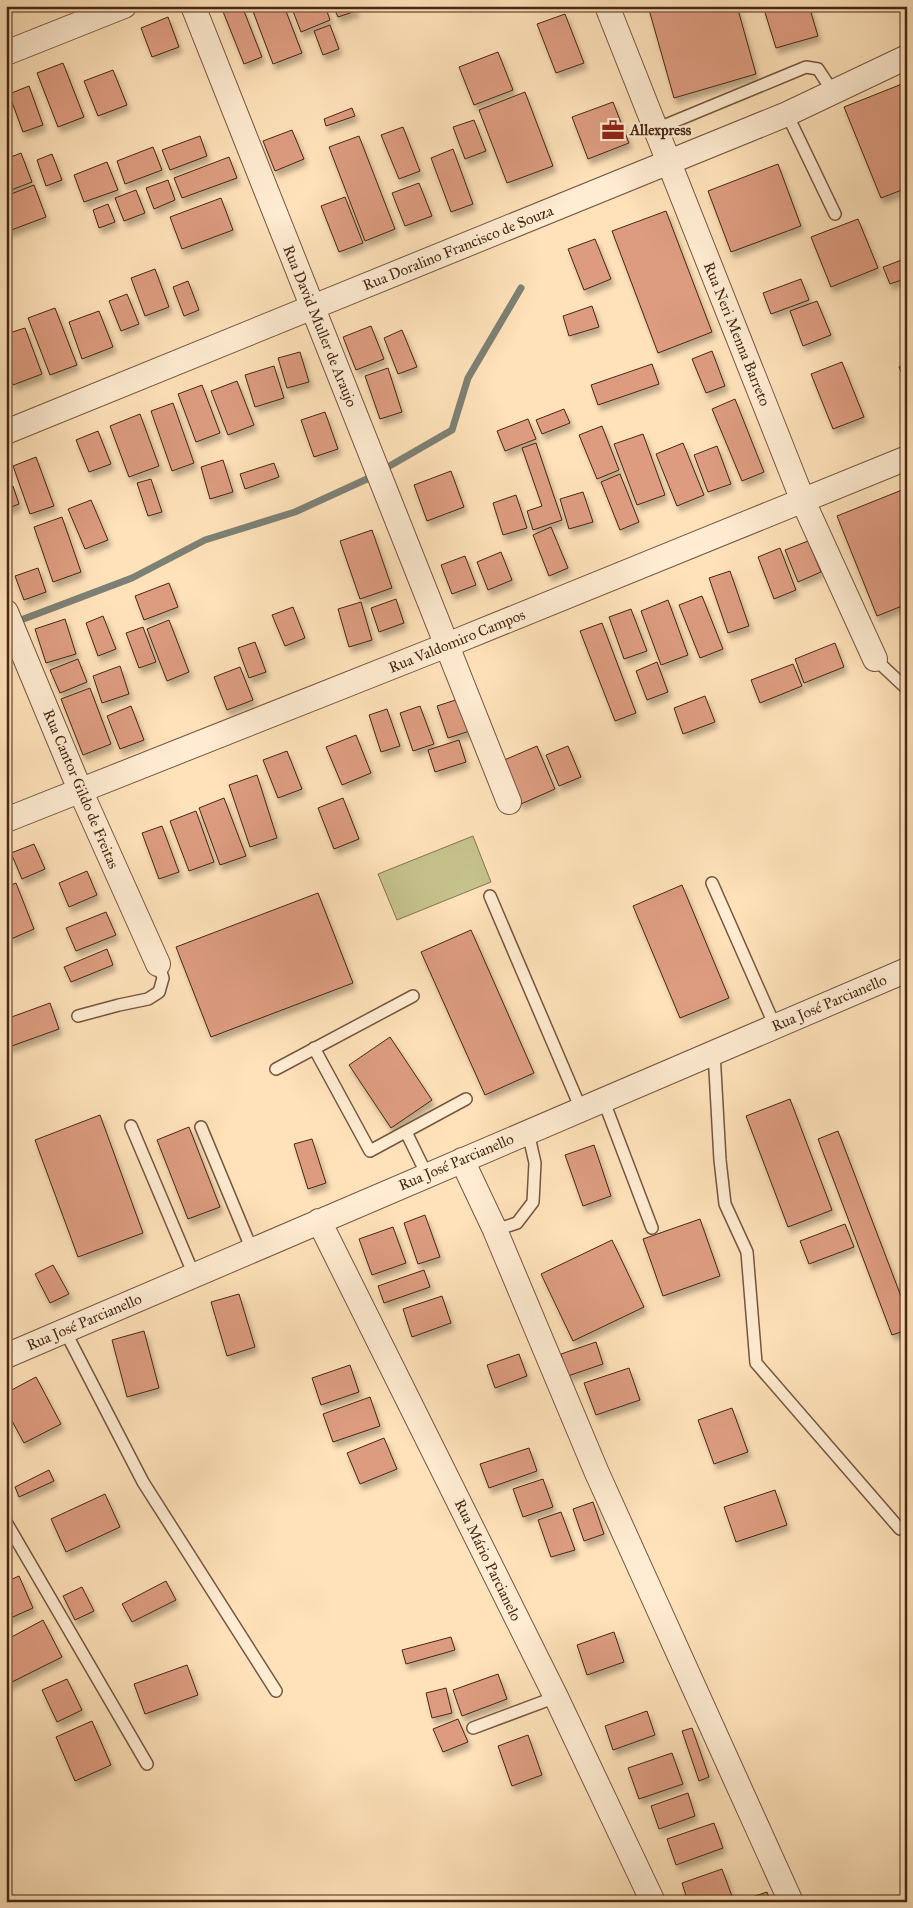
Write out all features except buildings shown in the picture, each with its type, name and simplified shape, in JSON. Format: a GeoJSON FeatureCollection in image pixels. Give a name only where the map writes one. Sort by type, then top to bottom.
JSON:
{"type":"FeatureCollection","features":[{"type":"Feature","properties":{"kind":"street"},"geometry":{"type":"LineString","coordinates":[[6,53],[124,6]]}},
{"type":"Feature","properties":{"kind":"street","name":"Rua David Muller de Araujo"},"geometry":{"type":"LineString","coordinates":[[192,6],[509,802]]}},
{"type":"Feature","properties":{"kind":"street","name":"Rua Neri Menna Barreto"},"geometry":{"type":"LineString","coordinates":[[607,6],[803,501],[875,660]]}},
{"type":"Feature","properties":{"kind":"street","name":"Rua Doralino Francisco de Souza"},"geometry":{"type":"LineString","coordinates":[[6,432],[787,114],[907,57]]}},
{"type":"Feature","properties":{"kind":"street","name":"Rua Valdomiro Campos"},"geometry":{"type":"LineString","coordinates":[[6,820],[447,645],[907,458]]}},
{"type":"Feature","properties":{"kind":"street","name":"Rua Cantor Gildo de Freitas"},"geometry":{"type":"LineString","coordinates":[[6,612],[80,790],[158,964]]}},
{"type":"Feature","properties":{"kind":"street","name":"Rua José Parcianello"},"geometry":{"type":"LineString","coordinates":[[6,1356],[907,970]]}},
{"type":"Feature","properties":{"kind":"street"},"geometry":{"type":"LineString","coordinates":[[462,1160],[494,1230],[597,1473],[791,1902]]}},
{"type":"Feature","properties":{"kind":"street","name":"Rua Mário Parcianelo"},"geometry":{"type":"LineString","coordinates":[[320,1221],[556,1697],[653,1902]]}},
{"type":"Feature","properties":{"kind":"lane"},"geometry":{"type":"LineString","coordinates":[[656,129],[806,67],[818,69],[833,92]]}},
{"type":"Feature","properties":{"kind":"lane"},"geometry":{"type":"LineString","coordinates":[[787,114],[835,214]]}},
{"type":"Feature","properties":{"kind":"lane"},"geometry":{"type":"LineString","coordinates":[[875,660],[907,689]]}},
{"type":"Feature","properties":{"kind":"lane"},"geometry":{"type":"LineString","coordinates":[[712,883],[775,1026]]}},
{"type":"Feature","properties":{"kind":"lane"},"geometry":{"type":"LineString","coordinates":[[490,896],[581,1109]]}},
{"type":"Feature","properties":{"kind":"lane"},"geometry":{"type":"LineString","coordinates":[[78,1016],[148,999],[159,992],[163,978],[158,964]]}},
{"type":"Feature","properties":{"kind":"lane"},"geometry":{"type":"LineString","coordinates":[[276,1069],[412,996]]}},
{"type":"Feature","properties":{"kind":"lane"},"geometry":{"type":"LineString","coordinates":[[314,1048],[370,1151],[466,1099]]}},
{"type":"Feature","properties":{"kind":"lane"},"geometry":{"type":"LineString","coordinates":[[714,1052],[720,1160],[725,1204],[747,1252],[756,1363],[900,1529]]}},
{"type":"Feature","properties":{"kind":"lane"},"geometry":{"type":"LineString","coordinates":[[603,1100],[652,1228]]}},
{"type":"Feature","properties":{"kind":"lane"},"geometry":{"type":"LineString","coordinates":[[131,1126],[194,1275]]}},
{"type":"Feature","properties":{"kind":"lane"},"geometry":{"type":"LineString","coordinates":[[202,1127],[252,1250]]}},
{"type":"Feature","properties":{"kind":"lane"},"geometry":{"type":"LineString","coordinates":[[406,1132],[427,1175]]}},
{"type":"Feature","properties":{"kind":"lane"},"geometry":{"type":"LineString","coordinates":[[494,1230],[517,1224],[533,1202],[535,1163],[528,1132]]}},
{"type":"Feature","properties":{"kind":"lane"},"geometry":{"type":"LineString","coordinates":[[65,1331],[143,1482],[276,1691]]}},
{"type":"Feature","properties":{"kind":"lane"},"geometry":{"type":"LineString","coordinates":[[6,1522],[147,1764]]}},
{"type":"Feature","properties":{"kind":"lane"},"geometry":{"type":"LineString","coordinates":[[473,1728],[556,1697]]}},
{"type":"Feature","properties":{"kind":"shaded area"},"geometry":{"type":"Polygon","coordinates":[[[473,836],[491,882],[397,920],[378,874],[473,836]]]}},
{"type":"Feature","properties":{"kind":"waterway"},"geometry":{"type":"LineString","coordinates":[[13,623],[132,578],[205,540],[295,512],[367,479],[452,430],[468,378],[521,288]]}},
{"type":"Feature","properties":{"kind":"place","name":"Allexpress"},"geometry":{"type":"Point","coordinates":[613,130]}}]}
